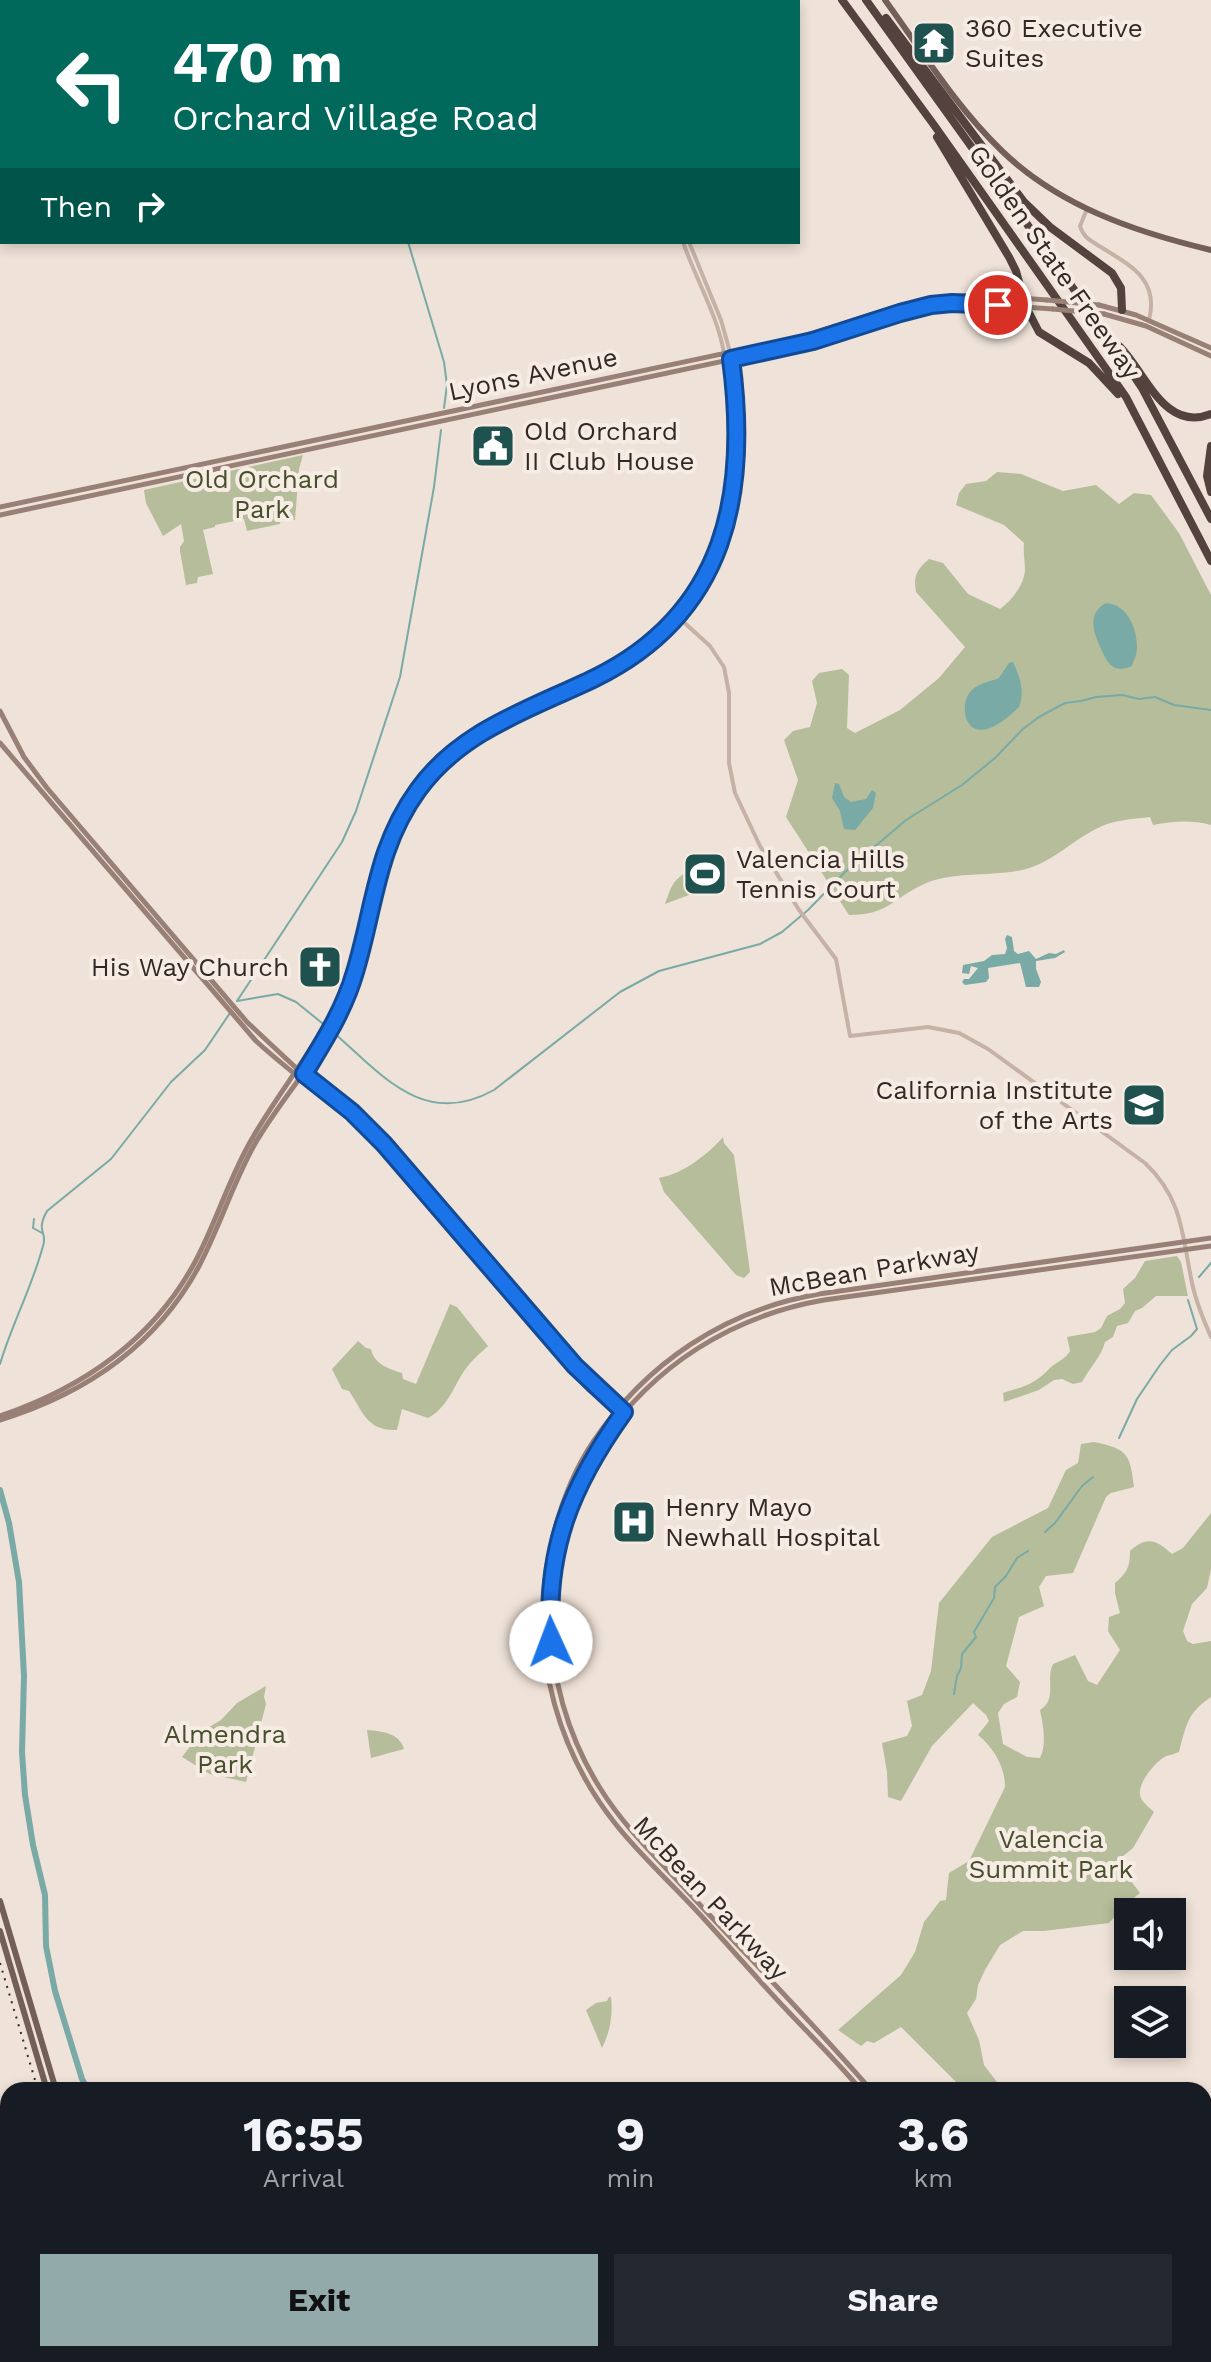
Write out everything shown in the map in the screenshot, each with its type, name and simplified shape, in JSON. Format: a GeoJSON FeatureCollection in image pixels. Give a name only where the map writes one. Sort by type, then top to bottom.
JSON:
{"type":"FeatureCollection","features":[{"type":"Feature","properties":{"kind":"highway","name":"Golden State Freeway"},"geometry":{"type":"LineString","coordinates":[[842,0],[1126,397],[1211,561]]}},
{"type":"Feature","properties":{"kind":"highway","name":"Golden State Freeway"},"geometry":{"type":"LineString","coordinates":[[868,0],[1149,399],[1211,519]]}},
{"type":"Feature","properties":{"kind":"highway"},"geometry":{"type":"LineString","coordinates":[[868,0],[1024,202],[1050,227],[1112,273],[1121,288],[1122,310]]}},
{"type":"Feature","properties":{"kind":"highway"},"geometry":{"type":"LineString","coordinates":[[934,125],[938,140],[1016,271],[1025,302],[1039,332],[1089,363],[1134,412]]}},
{"type":"Feature","properties":{"kind":"highway"},"geometry":{"type":"LineString","coordinates":[[982,296],[1009,294],[1016,288],[1003,249]]}},
{"type":"Feature","properties":{"kind":"highway"},"geometry":{"type":"LineString","coordinates":[[1106,334],[1125,352],[1172,412],[1188,418],[1211,414]]}},
{"type":"Feature","properties":{"kind":"highway"},"geometry":{"type":"LineString","coordinates":[[1211,446],[1207,476],[1211,492]]}},
{"type":"Feature","properties":{"kind":"main road"},"geometry":{"type":"LineString","coordinates":[[885,0],[994,143],[1038,180],[1087,209],[1211,250]]}},
{"type":"Feature","properties":{"kind":"main road","name":"Lyons Avenue"},"geometry":{"type":"LineString","coordinates":[[0,507],[672,365],[813,341],[950,295],[1025,302],[1148,323]]}},
{"type":"Feature","properties":{"kind":"main road"},"geometry":{"type":"LineString","coordinates":[[952,303],[966,295]]}},
{"type":"Feature","properties":{"kind":"main road","name":"Lyons Avenue"},"geometry":{"type":"LineString","coordinates":[[0,515],[648,377],[801,337],[901,305],[1047,300],[1122,310],[1148,323]]}},
{"type":"Feature","properties":{"kind":"main road"},"geometry":{"type":"LineString","coordinates":[[1148,323],[1211,348]]}},
{"type":"Feature","properties":{"kind":"main road"},"geometry":{"type":"LineString","coordinates":[[1148,323],[1211,356]]}},
{"type":"Feature","properties":{"kind":"main road"},"geometry":{"type":"LineString","coordinates":[[0,1418],[73,1391],[96,1378],[141,1344],[181,1296],[257,1140],[331,1022],[356,970],[386,849],[401,817],[429,777],[464,744],[489,727],[621,664],[648,644],[689,601],[708,570],[729,515],[736,464],[735,388],[728,356]]}},
{"type":"Feature","properties":{"kind":"main road"},"geometry":{"type":"LineString","coordinates":[[299,1074],[327,1037],[348,973],[382,841],[419,779],[439,758],[477,728],[621,657],[665,620],[695,582],[714,542],[727,495],[731,457],[728,356]]}},
{"type":"Feature","properties":{"kind":"main road"},"geometry":{"type":"LineString","coordinates":[[648,377],[670,369],[672,365]]}},
{"type":"Feature","properties":{"kind":"main road"},"geometry":{"type":"LineString","coordinates":[[22,511],[23,502]]}},
{"type":"Feature","properties":{"kind":"main road"},"geometry":{"type":"LineString","coordinates":[[0,711],[24,757],[41,780],[213,987]]}},
{"type":"Feature","properties":{"kind":"main road"},"geometry":{"type":"LineString","coordinates":[[0,743],[245,1024],[299,1074],[352,1112],[384,1144],[575,1366],[619,1412]]}},
{"type":"Feature","properties":{"kind":"main road","name":"McBean Parkway"},"geometry":{"type":"LineString","coordinates":[[864,2082],[608,1801],[576,1744],[561,1699],[550,1624],[550,1593],[568,1510],[587,1468],[619,1412],[697,1347],[742,1323],[799,1305],[1211,1238]]}},
{"type":"Feature","properties":{"kind":"main road","name":"McBean Parkway"},"geometry":{"type":"LineString","coordinates":[[854,2082],[615,1823],[577,1764],[552,1695],[542,1619],[544,1586],[554,1533],[575,1474],[589,1449],[663,1363],[702,1336],[759,1309],[802,1297],[1211,1246]]}},
{"type":"Feature","properties":{"kind":"main road"},"geometry":{"type":"LineString","coordinates":[[697,1347],[702,1336]]}},
{"type":"Feature","properties":{"kind":"main road"},"geometry":{"type":"LineString","coordinates":[[0,1901],[54,2082]]}},
{"type":"Feature","properties":{"kind":"main road"},"geometry":{"type":"LineString","coordinates":[[0,1931],[45,2082]]}},
{"type":"Feature","properties":{"kind":"main road"},"geometry":{"type":"LineString","coordinates":[[753,1973],[772,1990],[779,1989]]}},
{"type":"Feature","properties":{"kind":"main road"},"geometry":{"type":"LineString","coordinates":[[774,1996],[791,2001]]}},
{"type":"Feature","properties":{"kind":"street"},"geometry":{"type":"LineString","coordinates":[[1087,209],[1080,226],[1085,236],[1133,267],[1144,279],[1150,294],[1148,323]]}},
{"type":"Feature","properties":{"kind":"street"},"geometry":{"type":"LineString","coordinates":[[687,245],[721,320],[728,356]]}},
{"type":"Feature","properties":{"kind":"street"},"geometry":{"type":"LineString","coordinates":[[677,616],[710,646],[724,667],[729,693],[729,763],[735,793],[760,846],[799,910],[836,959],[850,1036],[928,1027],[953,1030],[974,1039],[1155,1173],[1176,1205],[1195,1296],[1211,1337]]}},
{"type":"Feature","properties":{"kind":"green space","name":"Old Orchard Park"},"geometry":{"type":"Polygon","coordinates":[[[303,455],[295,520],[281,518],[280,524],[247,531],[244,519],[203,530],[213,574],[198,577],[197,583],[186,585],[180,551],[184,541],[181,524],[163,536],[146,503],[144,490],[303,455]]]}},
{"type":"Feature","properties":{"kind":"green space"},"geometry":{"type":"Polygon","coordinates":[[[997,472],[1021,474],[1063,491],[1096,485],[1119,504],[1134,493],[1151,495],[1179,533],[1211,595],[1211,825],[1182,822],[1153,825],[1150,817],[1115,822],[1096,829],[1035,866],[1013,872],[934,880],[881,909],[849,915],[786,817],[798,780],[784,740],[793,731],[810,727],[817,703],[812,681],[819,673],[842,669],[849,675],[847,728],[855,733],[900,710],[939,678],[965,647],[916,592],[917,573],[929,559],[943,563],[968,594],[1000,609],[1013,597],[1024,576],[1024,543],[1004,525],[956,505],[959,493],[966,484],[986,481],[997,472]]]}},
{"type":"Feature","properties":{"kind":"green space"},"geometry":{"type":"Polygon","coordinates":[[[707,862],[716,878],[701,887],[702,890],[665,904],[676,880],[707,862]]]}},
{"type":"Feature","properties":{"kind":"green space"},"geometry":{"type":"Polygon","coordinates":[[[723,1137],[734,1155],[750,1272],[744,1278],[736,1275],[664,1192],[659,1178],[694,1163],[723,1137]]]}},
{"type":"Feature","properties":{"kind":"green space"},"geometry":{"type":"Polygon","coordinates":[[[1177,1256],[1188,1296],[1156,1296],[1135,1311],[1128,1323],[1117,1326],[1113,1337],[1105,1342],[1082,1382],[1073,1384],[1062,1379],[1054,1380],[1039,1390],[1004,1402],[1003,1393],[1034,1382],[1066,1356],[1070,1351],[1067,1337],[1095,1332],[1107,1316],[1120,1309],[1125,1303],[1123,1289],[1135,1278],[1145,1261],[1177,1256]]]}},
{"type":"Feature","properties":{"kind":"green space"},"geometry":{"type":"Polygon","coordinates":[[[450,1304],[457,1307],[488,1346],[467,1367],[435,1414],[428,1418],[402,1409],[397,1430],[378,1427],[362,1412],[349,1391],[342,1389],[332,1369],[358,1341],[371,1349],[387,1368],[402,1373],[403,1379],[416,1384],[450,1304]]]}},
{"type":"Feature","properties":{"kind":"green space","name":"Valencia Summit Park"},"geometry":{"type":"Polygon","coordinates":[[[1094,1442],[1114,1447],[1129,1460],[1134,1487],[1106,1497],[1073,1573],[1046,1576],[1039,1587],[1044,1606],[1019,1617],[1006,1666],[1020,1682],[1017,1697],[1004,1704],[998,1713],[1003,1744],[1027,1757],[1040,1758],[1044,1741],[1040,1710],[1050,1695],[1053,1664],[1075,1655],[1088,1681],[1097,1685],[1120,1650],[1108,1631],[1109,1617],[1120,1613],[1115,1583],[1127,1569],[1130,1551],[1141,1543],[1151,1541],[1172,1554],[1183,1548],[1211,1513],[1211,1569],[1207,1588],[1192,1604],[1183,1631],[1187,1641],[1193,1644],[1211,1641],[1211,1697],[1192,1715],[1179,1752],[1157,1763],[1141,1787],[1142,1800],[1154,1812],[1133,1848],[1122,1857],[1122,1862],[1130,1869],[1131,1881],[1140,1893],[1134,1898],[1114,1898],[1114,1917],[1109,1923],[1023,1931],[1000,1945],[985,1970],[976,1999],[967,2013],[979,2040],[984,2065],[997,2082],[956,2082],[901,2027],[874,2043],[867,2041],[861,2046],[838,2030],[901,1975],[915,1952],[924,1922],[940,1901],[946,1900],[949,1873],[969,1861],[1005,1787],[1003,1772],[994,1752],[978,1735],[989,1721],[973,1703],[932,1746],[901,1801],[888,1797],[882,1743],[907,1736],[912,1726],[907,1701],[922,1695],[931,1671],[939,1603],[992,1537],[1048,1508],[1066,1470],[1078,1463],[1081,1444],[1094,1442]]]}},
{"type":"Feature","properties":{"kind":"green space","name":"Almendra Park"},"geometry":{"type":"Polygon","coordinates":[[[266,1686],[266,1704],[246,1782],[210,1774],[182,1757],[201,1732],[221,1720],[237,1703],[266,1686]]]}},
{"type":"Feature","properties":{"kind":"green space"},"geometry":{"type":"Polygon","coordinates":[[[367,1730],[394,1736],[404,1749],[371,1758],[367,1730]]]}},
{"type":"Feature","properties":{"kind":"green space"},"geometry":{"type":"Polygon","coordinates":[[[609,1997],[611,2017],[602,2048],[586,2010],[596,2003],[607,2001],[609,1997]]]}},
{"type":"Feature","properties":{"kind":"water"},"geometry":{"type":"Polygon","coordinates":[[[1106,603],[1125,612],[1133,625],[1137,647],[1132,666],[1121,669],[1110,665],[1097,641],[1095,614],[1106,603]]]}},
{"type":"Feature","properties":{"kind":"water"},"geometry":{"type":"Polygon","coordinates":[[[1013,662],[1021,684],[1019,707],[993,727],[981,730],[971,726],[965,712],[968,695],[977,686],[999,678],[1013,662]]]}},
{"type":"Feature","properties":{"kind":"water"},"geometry":{"type":"Polygon","coordinates":[[[835,783],[839,784],[844,797],[851,802],[866,799],[872,790],[876,793],[873,808],[855,830],[844,829],[840,811],[832,798],[835,783]]]}},
{"type":"Feature","properties":{"kind":"water"},"geometry":{"type":"Polygon","coordinates":[[[1007,935],[1012,937],[1014,951],[1018,954],[1029,951],[1036,959],[1049,953],[1065,952],[1055,958],[1036,961],[1041,982],[1039,987],[1026,987],[1020,963],[988,968],[989,978],[986,982],[965,985],[962,982],[964,979],[969,979],[978,968],[971,966],[969,974],[962,973],[963,965],[1005,954],[1007,935]]]}},
{"type":"Feature","properties":{"kind":"waterway"},"geometry":{"type":"LineString","coordinates":[[409,244],[444,362],[447,385],[444,408]]}},
{"type":"Feature","properties":{"kind":"waterway"},"geometry":{"type":"LineString","coordinates":[[237,1001],[342,842],[356,811],[400,677],[434,487],[441,430]]}},
{"type":"Feature","properties":{"kind":"waterway"},"geometry":{"type":"LineString","coordinates":[[333,1032],[387,1080],[406,1092],[425,1100],[446,1103],[469,1100],[494,1090],[620,992],[659,971],[760,944],[782,932],[906,820],[962,785],[995,758],[1023,729],[1065,703],[1122,695],[1139,699],[1155,697],[1174,705],[1211,710]]}},
{"type":"Feature","properties":{"kind":"waterway"},"geometry":{"type":"LineString","coordinates":[[237,1001],[278,994],[296,1002],[322,1023]]}},
{"type":"Feature","properties":{"kind":"waterway"},"geometry":{"type":"LineString","coordinates":[[0,1364],[38,1261],[44,1241],[42,1224],[47,1211],[111,1159],[171,1082],[205,1050],[230,1013]]}},
{"type":"Feature","properties":{"kind":"waterway"},"geometry":{"type":"LineString","coordinates":[[34,1219],[33,1228],[42,1233]]}},
{"type":"Feature","properties":{"kind":"waterway"},"geometry":{"type":"LineString","coordinates":[[1199,1277],[1211,1263]]}},
{"type":"Feature","properties":{"kind":"waterway"},"geometry":{"type":"LineString","coordinates":[[1119,1438],[1137,1399],[1160,1365],[1197,1329],[1188,1300]]}},
{"type":"Feature","properties":{"kind":"waterway"},"geometry":{"type":"LineString","coordinates":[[1045,1532],[1093,1477]]}},
{"type":"Feature","properties":{"kind":"waterway"},"geometry":{"type":"LineString","coordinates":[[0,1490],[19,1582],[25,1795],[45,1895],[46,1946],[55,1991],[84,2082]]}},
{"type":"Feature","properties":{"kind":"waterway"},"geometry":{"type":"LineString","coordinates":[[954,1694],[962,1654],[976,1637],[974,1632],[994,1598],[995,1587],[1017,1558],[1028,1551]]}},
{"type":"Feature","properties":{"kind":"railway"},"geometry":{"type":"LineString","coordinates":[[0,1963],[36,2082]]}},
{"type":"Feature","properties":{"kind":"place","name":"360 Executive Suites"},"geometry":{"type":"Point","coordinates":[934,43]}},
{"type":"Feature","properties":{"kind":"place","name":"Old Orchard II Club House"},"geometry":{"type":"Point","coordinates":[493,446]}},
{"type":"Feature","properties":{"kind":"place","name":"Valencia Hills Tennis Court"},"geometry":{"type":"Point","coordinates":[705,874]}},
{"type":"Feature","properties":{"kind":"place","name":"His Way Church"},"geometry":{"type":"Point","coordinates":[320,967]}},
{"type":"Feature","properties":{"kind":"place","name":"California Institute of the Arts"},"geometry":{"type":"Point","coordinates":[1144,1105]}},
{"type":"Feature","properties":{"kind":"place","name":"Henry Mayo Newhall Hospital"},"geometry":{"type":"Point","coordinates":[634,1522]}},
{"type":"Feature","properties":{"kind":"route"},"geometry":{"type":"LineString","coordinates":[[551,1642],[550,1593],[568,1510],[597,1449],[624,1412],[575,1366],[368,1126],[304,1074],[344,1003],[356,970],[382,860],[401,817],[418,790],[445,760],[489,727],[595,678],[634,655],[675,618],[699,586],[717,552],[729,515],[735,481],[735,392],[731,359],[813,341],[931,305],[998,305]]}}]}
